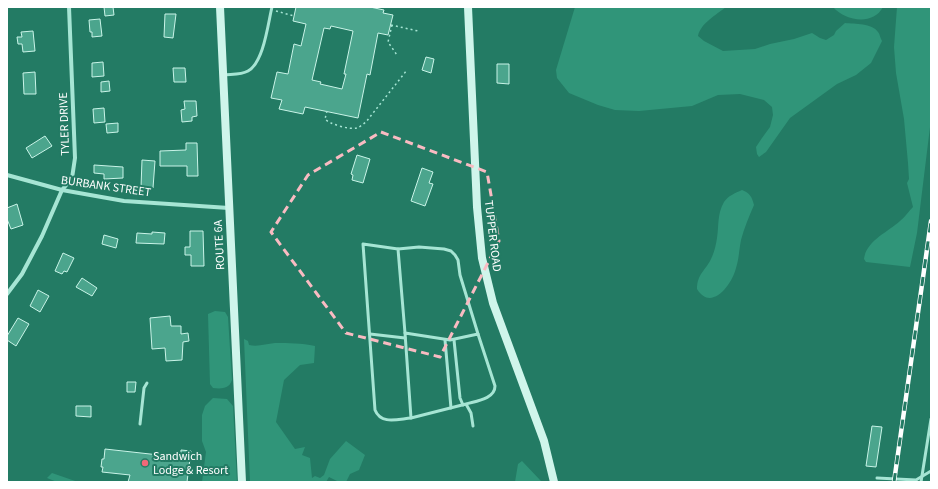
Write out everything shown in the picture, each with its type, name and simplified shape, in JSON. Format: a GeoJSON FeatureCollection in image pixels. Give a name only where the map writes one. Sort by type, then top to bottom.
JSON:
{"type":"FeatureCollection","features":[{"type":"Feature","properties":{"kind":"main road","name":"ROUTE 6A"},"geometry":{"type":"LineString","coordinates":[[220,7],[242,482]]}},
{"type":"Feature","properties":{"kind":"main road","name":"TUPPER ROAD"},"geometry":{"type":"LineString","coordinates":[[468,7],[477,207],[482,258],[493,303],[544,441],[554,482]]}},
{"type":"Feature","properties":{"kind":"street","name":"TYLER DRIVE"},"geometry":{"type":"LineString","coordinates":[[7,294],[22,274],[42,236],[62,190],[72,178],[75,158],[69,7]]}},
{"type":"Feature","properties":{"kind":"street","name":"BURBANK STREET"},"geometry":{"type":"LineString","coordinates":[[7,175],[62,190],[124,201],[229,208]]}},
{"type":"Feature","properties":{"kind":"lane"},"geometry":{"type":"LineString","coordinates":[[223,75],[242,73],[252,68],[255,64],[262,49],[271,9]]}},
{"type":"Feature","properties":{"kind":"lane"},"geometry":{"type":"LineString","coordinates":[[363,244],[398,249],[419,247],[444,249],[450,251],[458,260],[460,275],[478,334],[495,386],[493,394],[451,408],[411,418],[386,420],[377,415],[363,244]]}},
{"type":"Feature","properties":{"kind":"lane"},"geometry":{"type":"LineString","coordinates":[[398,249],[411,418]]}},
{"type":"Feature","properties":{"kind":"lane"},"geometry":{"type":"LineString","coordinates":[[405,333],[445,340],[454,340],[478,334]]}},
{"type":"Feature","properties":{"kind":"lane"},"geometry":{"type":"LineString","coordinates":[[370,334],[405,338]]}},
{"type":"Feature","properties":{"kind":"lane"},"geometry":{"type":"LineString","coordinates":[[445,340],[451,408]]}},
{"type":"Feature","properties":{"kind":"lane"},"geometry":{"type":"LineString","coordinates":[[454,340],[460,398],[471,413],[473,426]]}},
{"type":"Feature","properties":{"kind":"lane"},"geometry":{"type":"LineString","coordinates":[[140,424],[144,388],[147,383]]}},
{"type":"Feature","properties":{"kind":"lane"},"geometry":{"type":"LineString","coordinates":[[921,482],[931,419]]}},
{"type":"Feature","properties":{"kind":"lane"},"geometry":{"type":"LineString","coordinates":[[877,478],[916,480],[922,478],[931,471]]}},
{"type":"Feature","properties":{"kind":"path"},"geometry":{"type":"LineString","coordinates":[[271,9],[294,16]]}},
{"type":"Feature","properties":{"kind":"path"},"geometry":{"type":"LineString","coordinates":[[397,55],[388,42],[391,25],[418,31]]}},
{"type":"Feature","properties":{"kind":"path"},"geometry":{"type":"LineString","coordinates":[[327,112],[325,119],[328,123],[353,128],[359,127],[366,122],[408,70]]}},
{"type":"Feature","properties":{"kind":"highlighted area"},"geometry":{"type":"Polygon","coordinates":[[[381,132],[487,172],[499,241],[440,357],[346,333],[271,232],[308,175],[381,132]]]}},
{"type":"Feature","properties":{"kind":"green space"},"geometry":{"type":"Polygon","coordinates":[[[575,7],[726,7],[702,27],[698,36],[704,41],[723,51],[755,49],[812,33],[826,40],[834,35],[836,31],[845,23],[868,25],[879,33],[882,41],[871,63],[856,75],[837,84],[790,118],[766,152],[759,157],[756,147],[770,127],[773,115],[772,107],[764,100],[740,94],[718,95],[692,106],[639,111],[615,110],[598,105],[569,93],[557,78],[556,70],[575,7]]]}},
{"type":"Feature","properties":{"kind":"green space"},"geometry":{"type":"Polygon","coordinates":[[[833,7],[883,7],[873,17],[859,19],[844,16],[833,7]]]}},
{"type":"Feature","properties":{"kind":"green space"},"geometry":{"type":"Polygon","coordinates":[[[897,7],[931,7],[931,119],[917,233],[910,267],[866,262],[864,259],[873,242],[902,219],[913,207],[907,183],[909,179],[904,119],[896,73],[894,47],[897,7]]]}},
{"type":"Feature","properties":{"kind":"green space"},"geometry":{"type":"Polygon","coordinates":[[[742,190],[747,192],[754,205],[742,236],[734,275],[726,288],[720,294],[708,298],[697,289],[698,280],[714,252],[719,216],[722,206],[728,198],[742,190]]]}},
{"type":"Feature","properties":{"kind":"green space"},"geometry":{"type":"Polygon","coordinates":[[[215,311],[225,312],[228,317],[232,380],[227,387],[222,388],[213,388],[210,384],[208,314],[215,311]]]}},
{"type":"Feature","properties":{"kind":"green space"},"geometry":{"type":"Polygon","coordinates":[[[244,339],[248,341],[249,345],[252,346],[280,343],[315,346],[314,363],[300,365],[284,380],[276,422],[295,449],[305,447],[302,455],[310,458],[312,478],[315,476],[320,478],[324,475],[330,459],[346,441],[365,455],[359,470],[350,474],[346,482],[339,482],[329,477],[326,482],[250,482],[244,339]]]}},
{"type":"Feature","properties":{"kind":"green space"},"geometry":{"type":"Polygon","coordinates":[[[213,398],[227,399],[233,406],[237,482],[202,482],[206,452],[202,441],[202,415],[205,406],[213,398]]]}},
{"type":"Feature","properties":{"kind":"green space"},"geometry":{"type":"Polygon","coordinates":[[[522,461],[542,482],[515,482],[518,464],[522,461]]]}},
{"type":"Feature","properties":{"kind":"green space"},"geometry":{"type":"Polygon","coordinates":[[[52,473],[78,482],[57,482],[47,478],[52,473]]]}},
{"type":"Feature","properties":{"kind":"building"},"geometry":{"type":"Polygon","coordinates":[[[104,7],[113,7],[114,15],[105,16],[104,7]]]}},
{"type":"Feature","properties":{"kind":"building"},"geometry":{"type":"Polygon","coordinates":[[[296,7],[370,7],[384,10],[383,13],[393,15],[388,35],[378,33],[370,75],[367,74],[358,118],[305,107],[303,114],[279,109],[282,100],[271,98],[277,72],[288,74],[294,44],[301,46],[306,24],[293,21],[296,7]],[[331,26],[330,29],[324,28],[312,80],[321,82],[320,84],[342,89],[353,31],[331,26]]]}},
{"type":"Feature","properties":{"kind":"building"},"geometry":{"type":"Polygon","coordinates":[[[165,14],[176,14],[173,38],[164,37],[165,14]]]}},
{"type":"Feature","properties":{"kind":"building"},"geometry":{"type":"Polygon","coordinates":[[[100,19],[102,36],[92,37],[89,20],[100,19]]]}},
{"type":"Feature","properties":{"kind":"building"},"geometry":{"type":"Polygon","coordinates":[[[33,31],[35,51],[23,52],[22,44],[18,44],[17,37],[22,37],[21,32],[33,31]]]}},
{"type":"Feature","properties":{"kind":"building"},"geometry":{"type":"Polygon","coordinates":[[[426,57],[434,59],[431,73],[422,70],[426,57]]]}},
{"type":"Feature","properties":{"kind":"building"},"geometry":{"type":"Polygon","coordinates":[[[103,62],[104,76],[92,77],[92,63],[103,62]]]}},
{"type":"Feature","properties":{"kind":"building"},"geometry":{"type":"Polygon","coordinates":[[[497,64],[509,64],[509,84],[497,83],[497,64]]]}},
{"type":"Feature","properties":{"kind":"building"},"geometry":{"type":"Polygon","coordinates":[[[173,68],[185,68],[186,82],[174,82],[173,68]]]}},
{"type":"Feature","properties":{"kind":"building"},"geometry":{"type":"Polygon","coordinates":[[[35,72],[36,94],[24,94],[23,73],[35,72]]]}},
{"type":"Feature","properties":{"kind":"building"},"geometry":{"type":"Polygon","coordinates":[[[109,81],[110,91],[101,92],[101,82],[109,81]]]}},
{"type":"Feature","properties":{"kind":"building"},"geometry":{"type":"Polygon","coordinates":[[[184,101],[196,101],[197,116],[192,117],[192,121],[182,122],[181,110],[185,109],[184,101]]]}},
{"type":"Feature","properties":{"kind":"building"},"geometry":{"type":"Polygon","coordinates":[[[104,108],[105,122],[94,123],[93,109],[104,108]]]}},
{"type":"Feature","properties":{"kind":"building"},"geometry":{"type":"Polygon","coordinates":[[[118,123],[118,132],[107,133],[106,124],[118,123]]]}},
{"type":"Feature","properties":{"kind":"building"},"geometry":{"type":"Polygon","coordinates":[[[45,136],[52,146],[32,158],[26,148],[45,136]]]}},
{"type":"Feature","properties":{"kind":"building"},"geometry":{"type":"Polygon","coordinates":[[[186,143],[197,143],[198,176],[187,176],[187,166],[160,166],[160,151],[186,150],[186,143]]]}},
{"type":"Feature","properties":{"kind":"building"},"geometry":{"type":"Polygon","coordinates":[[[357,155],[370,159],[363,183],[352,180],[353,175],[351,174],[357,155]]]}},
{"type":"Feature","properties":{"kind":"building"},"geometry":{"type":"Polygon","coordinates":[[[142,160],[155,161],[153,188],[141,187],[142,160]]]}},
{"type":"Feature","properties":{"kind":"building"},"geometry":{"type":"Polygon","coordinates":[[[94,165],[123,167],[123,178],[104,179],[104,174],[94,173],[94,165]]]}},
{"type":"Feature","properties":{"kind":"building"},"geometry":{"type":"Polygon","coordinates":[[[422,168],[433,172],[429,183],[433,184],[425,206],[411,201],[422,168]]]}},
{"type":"Feature","properties":{"kind":"building"},"geometry":{"type":"Polygon","coordinates":[[[17,204],[23,225],[11,229],[7,219],[7,208],[17,204]]]}},
{"type":"Feature","properties":{"kind":"building"},"geometry":{"type":"Polygon","coordinates":[[[190,231],[203,231],[204,266],[191,266],[191,255],[185,255],[185,247],[190,247],[190,231]]]}},
{"type":"Feature","properties":{"kind":"building"},"geometry":{"type":"Polygon","coordinates":[[[152,232],[165,233],[164,244],[136,243],[137,233],[152,234],[152,232]]]}},
{"type":"Feature","properties":{"kind":"building"},"geometry":{"type":"Polygon","coordinates":[[[104,235],[118,239],[116,248],[102,244],[104,235]]]}},
{"type":"Feature","properties":{"kind":"building"},"geometry":{"type":"Polygon","coordinates":[[[63,253],[74,258],[67,272],[64,271],[62,274],[55,271],[63,253]]]}},
{"type":"Feature","properties":{"kind":"building"},"geometry":{"type":"Polygon","coordinates":[[[82,278],[97,288],[92,296],[76,287],[82,278]]]}},
{"type":"Feature","properties":{"kind":"building"},"geometry":{"type":"Polygon","coordinates":[[[38,290],[49,296],[40,312],[30,306],[38,290]]]}},
{"type":"Feature","properties":{"kind":"building"},"geometry":{"type":"Polygon","coordinates":[[[170,316],[171,326],[181,326],[181,334],[188,333],[189,341],[183,342],[182,360],[166,361],[165,348],[152,349],[150,318],[170,316]]]}},
{"type":"Feature","properties":{"kind":"building"},"geometry":{"type":"Polygon","coordinates":[[[18,318],[29,324],[16,346],[7,340],[7,336],[18,318]]]}},
{"type":"Feature","properties":{"kind":"building"},"geometry":{"type":"Polygon","coordinates":[[[127,382],[136,382],[135,392],[127,392],[127,382]]]}},
{"type":"Feature","properties":{"kind":"building"},"geometry":{"type":"Polygon","coordinates":[[[76,406],[91,406],[91,417],[76,416],[76,406]]]}},
{"type":"Feature","properties":{"kind":"building"},"geometry":{"type":"Polygon","coordinates":[[[872,426],[882,427],[876,467],[866,466],[872,426]]]}},
{"type":"Feature","properties":{"kind":"building","name":"Sandwich Lodge & Resort"},"geometry":{"type":"Polygon","coordinates":[[[105,449],[177,457],[178,453],[181,454],[181,450],[191,451],[187,482],[128,482],[130,475],[102,472],[102,459],[104,459],[105,449]]]}},
{"type":"Feature","properties":{"kind":"railway"},"geometry":{"type":"LineString","coordinates":[[894,482],[931,221]]}},
{"type":"Feature","properties":{"kind":"place","name":"Sandwich Lodge & Resort"},"geometry":{"type":"Point","coordinates":[145,463]}}]}
